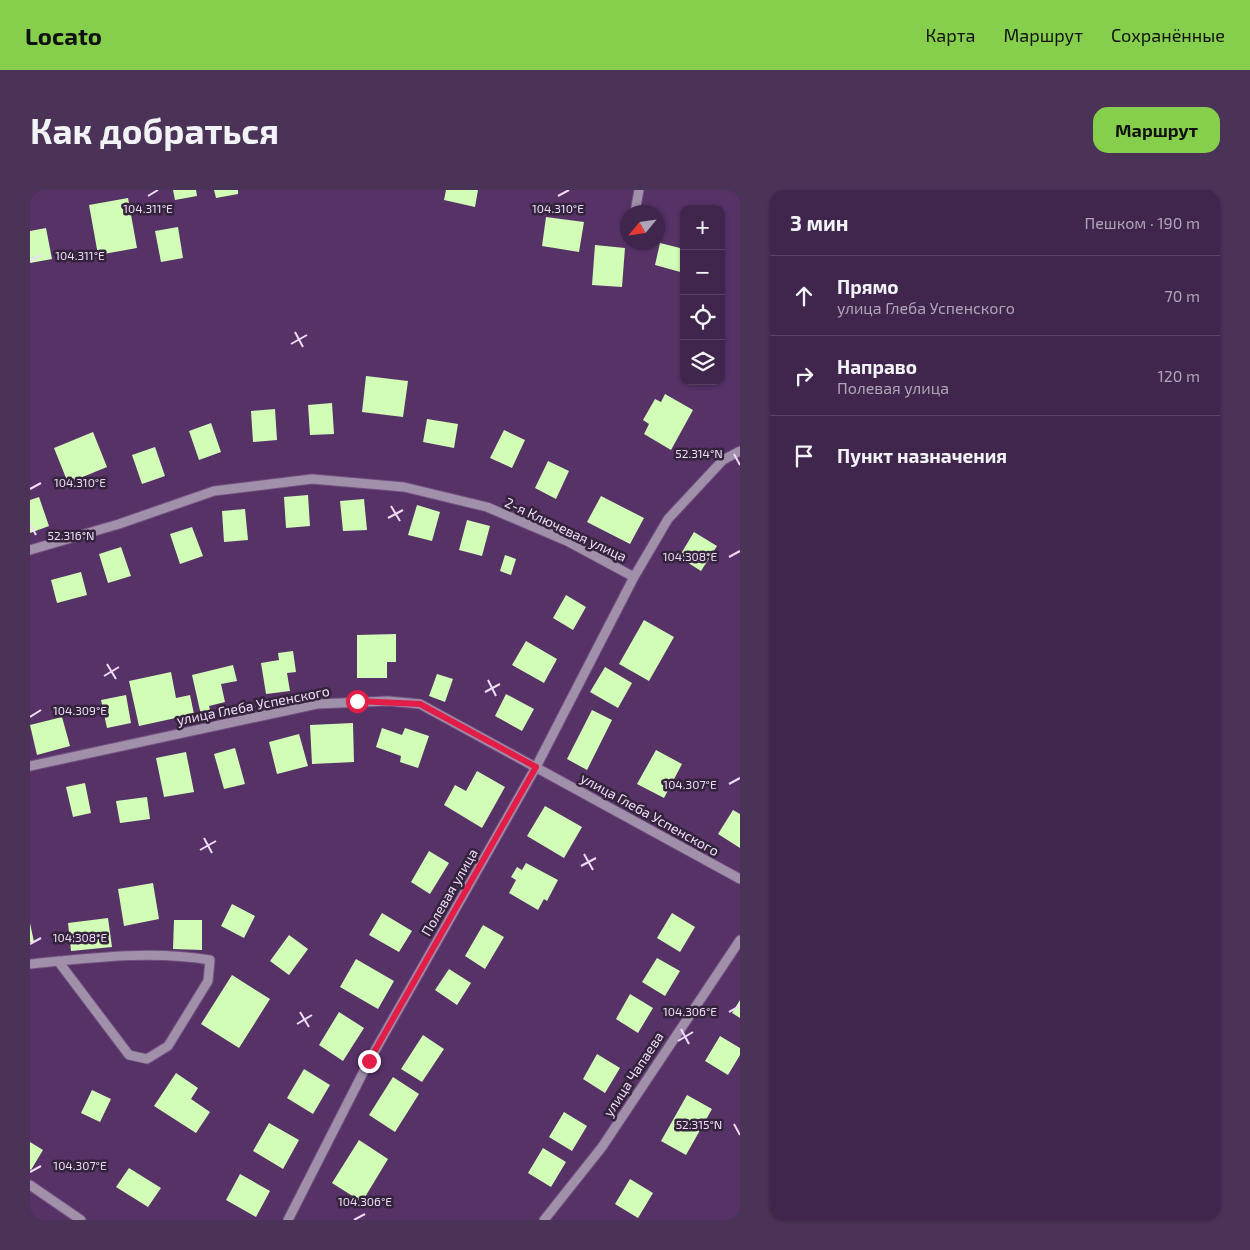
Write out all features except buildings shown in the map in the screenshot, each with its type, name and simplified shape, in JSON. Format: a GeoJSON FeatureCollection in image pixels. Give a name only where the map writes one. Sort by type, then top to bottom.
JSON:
{"type":"FeatureCollection","features":[{"type":"Feature","properties":{"kind":"street"},"geometry":{"type":"LineString","coordinates":[[636,205],[639,190]]}},
{"type":"Feature","properties":{"kind":"street","name":"2-я Ключевая улица"},"geometry":{"type":"LineString","coordinates":[[30,550],[119,524],[214,491],[312,479],[404,487],[487,507],[566,541],[634,578],[668,519],[723,460],[740,451]]}},
{"type":"Feature","properties":{"kind":"street","name":"Полевая улица"},"geometry":{"type":"LineString","coordinates":[[288,1220],[369,1061],[536,767],[634,578]]}},
{"type":"Feature","properties":{"kind":"street","name":"улица Глеба Успенского"},"geometry":{"type":"LineString","coordinates":[[30,766],[317,704],[388,701],[420,704],[740,880]]}},
{"type":"Feature","properties":{"kind":"street","name":"улица Чапаева"},"geometry":{"type":"LineString","coordinates":[[544,1220],[602,1147],[740,940]]}},
{"type":"Feature","properties":{"kind":"street"},"geometry":{"type":"LineString","coordinates":[[30,964],[58,961],[114,956],[181,955],[210,960],[208,981],[168,1046],[147,1059],[129,1055],[58,961]]}},
{"type":"Feature","properties":{"kind":"street"},"geometry":{"type":"LineString","coordinates":[[30,1185],[81,1220]]}},
{"type":"Feature","properties":{"kind":"route"},"geometry":{"type":"LineString","coordinates":[[357,701],[420,704],[536,767],[369,1061]]}}]}
